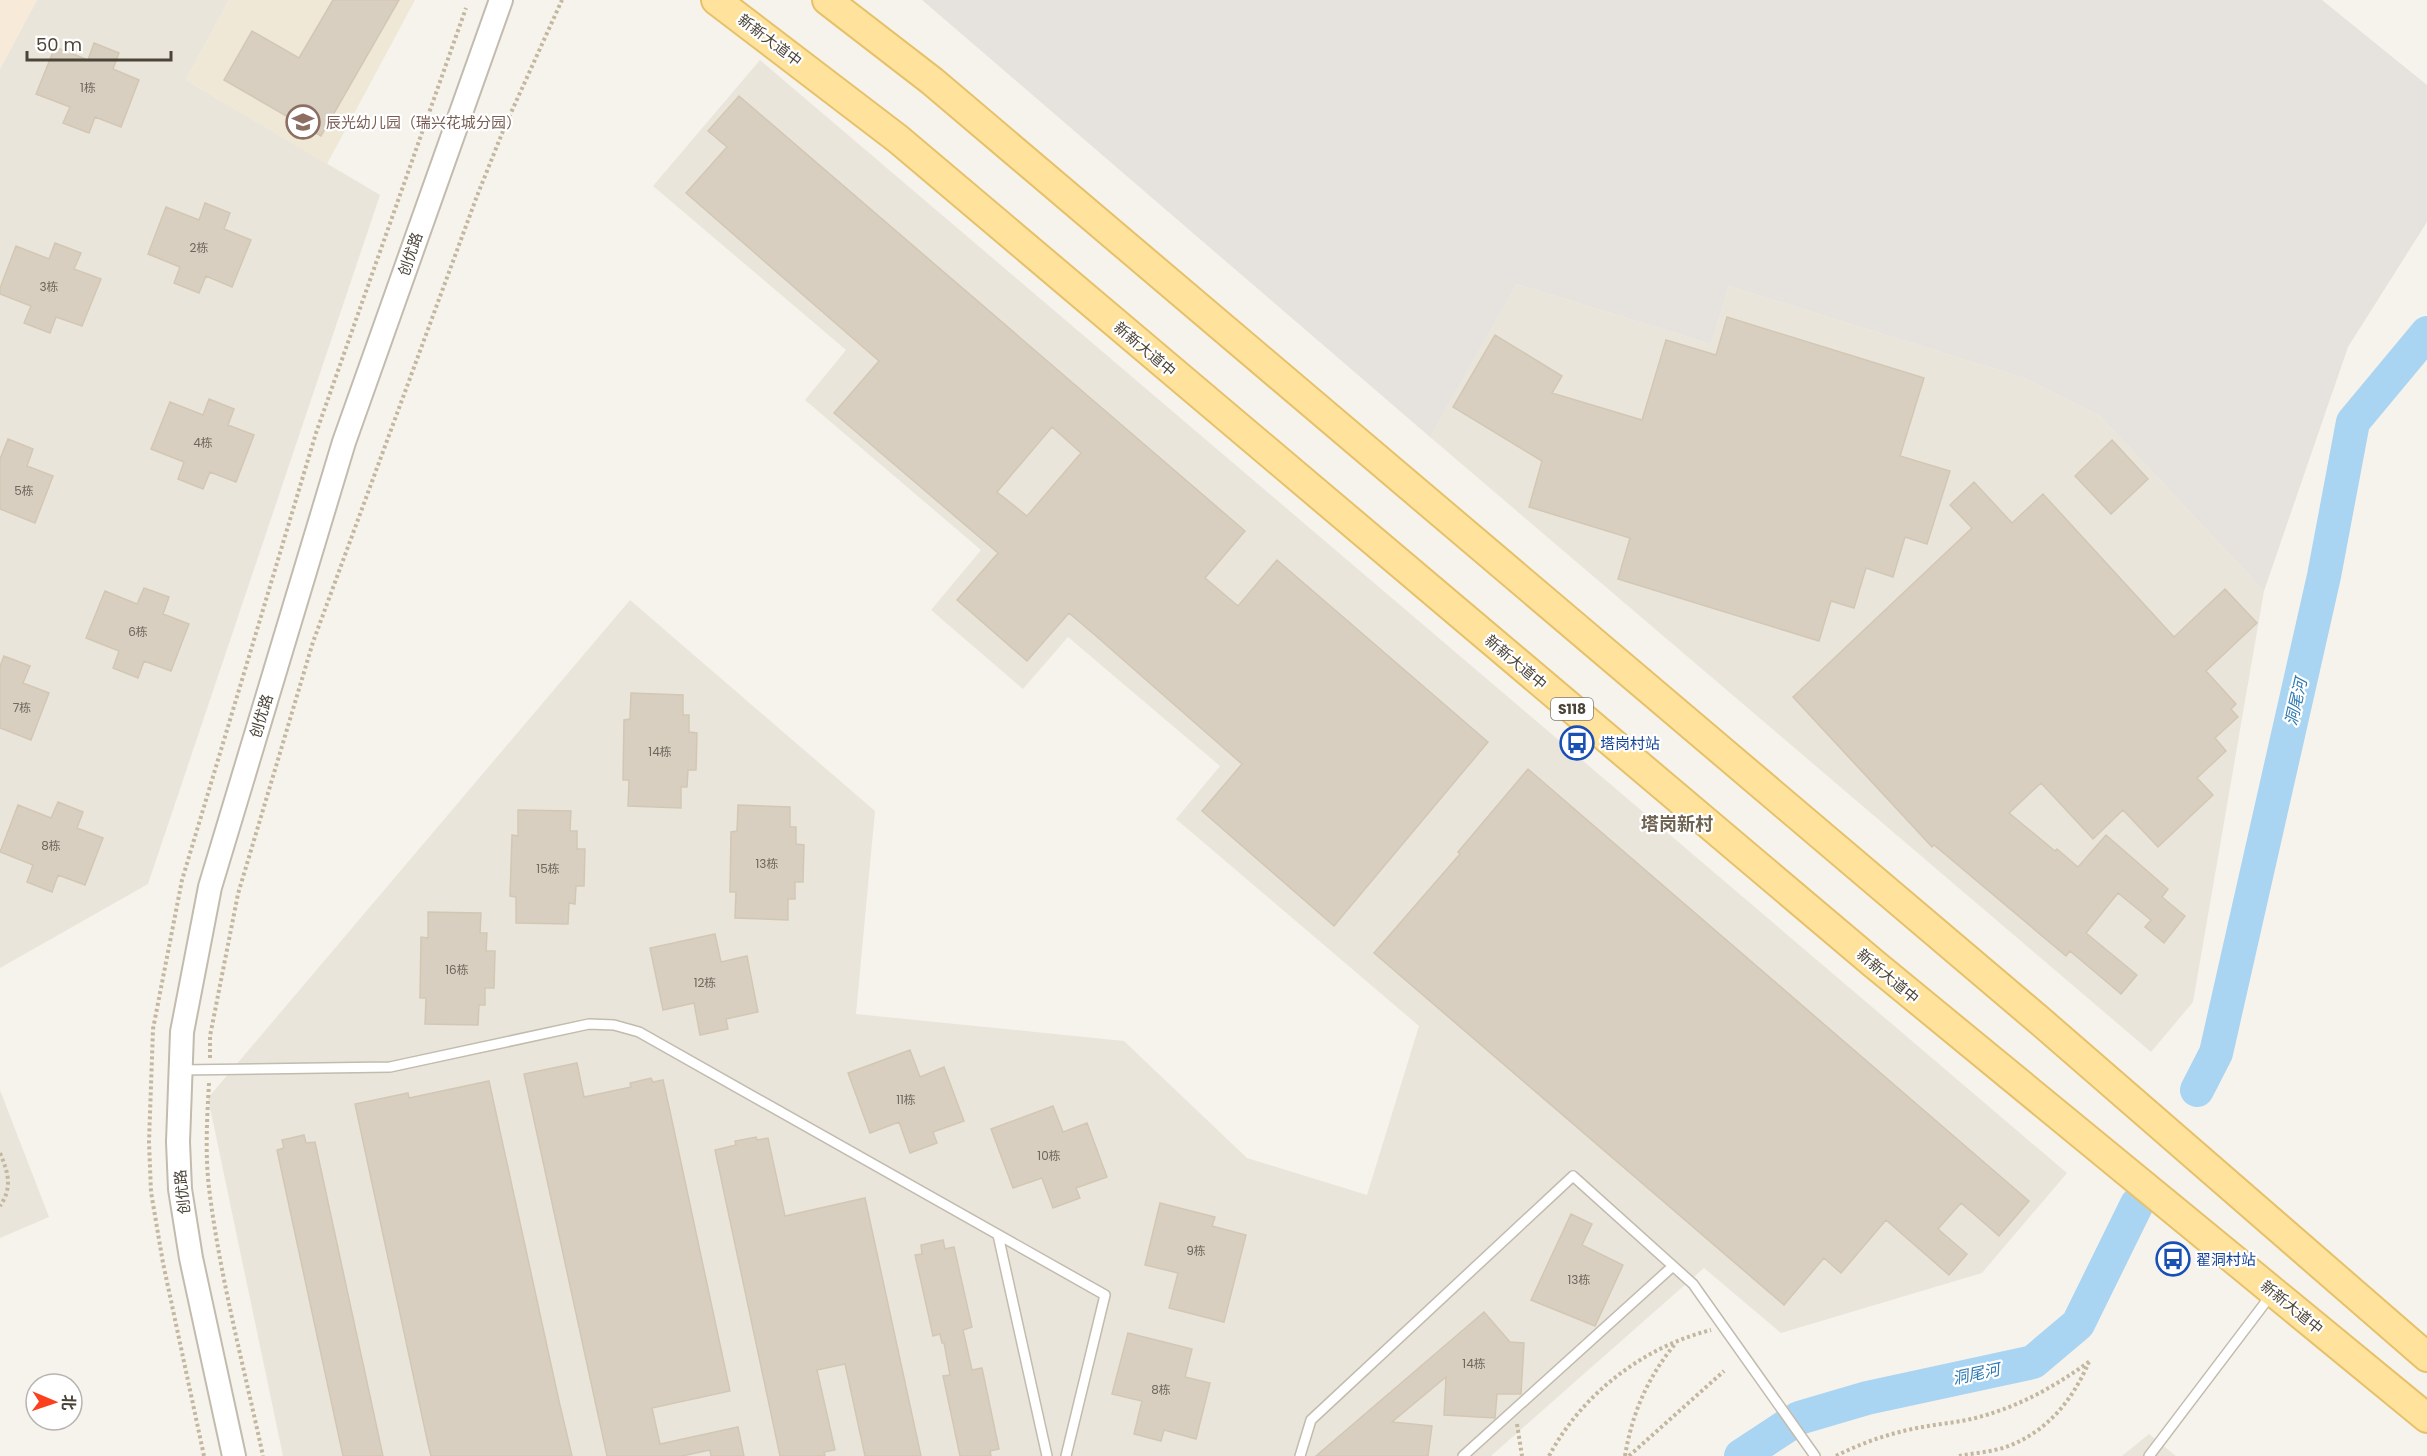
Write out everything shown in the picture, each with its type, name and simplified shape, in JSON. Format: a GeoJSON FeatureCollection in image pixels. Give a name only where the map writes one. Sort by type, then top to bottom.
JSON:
{"type":"FeatureCollection","features":[{"type":"Feature","properties":{"kind":"main road","name":"新新大道中"},"geometry":{"type":"LineString","coordinates":[[716,0],[898,139],[1864,956],[2427,1418]]}},
{"type":"Feature","properties":{"kind":"main road"},"geometry":{"type":"LineString","coordinates":[[827,0],[932,81],[2030,1012],[2427,1358]]}},
{"type":"Feature","properties":{"kind":"street","name":"创优路"},"geometry":{"type":"LineString","coordinates":[[234,1456],[191,1258],[180,1189],[178,1142],[182,1032],[210,887],[344,442],[501,0]]}},
{"type":"Feature","properties":{"kind":"lane"},"geometry":{"type":"LineString","coordinates":[[180,1070],[390,1067],[589,1024],[614,1025],[639,1032],[1105,1295],[1066,1456]]}},
{"type":"Feature","properties":{"kind":"lane"},"geometry":{"type":"LineString","coordinates":[[1300,1456],[1311,1420],[1573,1176],[1693,1284],[1815,1456]]}},
{"type":"Feature","properties":{"kind":"lane"},"geometry":{"type":"LineString","coordinates":[[998,1235],[1047,1456]]}},
{"type":"Feature","properties":{"kind":"lane"},"geometry":{"type":"LineString","coordinates":[[1463,1456],[1673,1266]]}},
{"type":"Feature","properties":{"kind":"lane"},"geometry":{"type":"LineString","coordinates":[[2149,1456],[2273,1292]]}},
{"type":"Feature","properties":{"kind":"path"},"geometry":{"type":"LineString","coordinates":[[263,1456],[219,1252],[209,1186],[207,1142],[210,1036],[238,894],[313,642],[477,196],[513,107],[562,0]]}},
{"type":"Feature","properties":{"kind":"path"},"geometry":{"type":"LineString","coordinates":[[0,1153],[8,1173],[9,1190],[0,1206]]}},
{"type":"Feature","properties":{"kind":"path"},"geometry":{"type":"LineString","coordinates":[[1549,1456],[1566,1428],[1598,1393],[1635,1363],[1678,1341],[1723,1327]]}},
{"type":"Feature","properties":{"kind":"path"},"geometry":{"type":"LineString","coordinates":[[1627,1456],[1633,1417],[1641,1396],[1664,1358],[1678,1341]]}},
{"type":"Feature","properties":{"kind":"path"},"geometry":{"type":"LineString","coordinates":[[1836,1456],[1870,1441],[1899,1432],[1977,1418],[2002,1410],[2048,1390],[2090,1361],[2077,1390],[2057,1414],[2033,1434],[2005,1447],[1959,1456]]}},
{"type":"Feature","properties":{"kind":"path"},"geometry":{"type":"LineString","coordinates":[[1627,1456],[1724,1371]]}},
{"type":"Feature","properties":{"kind":"path"},"geometry":{"type":"LineString","coordinates":[[1516,1408],[1522,1456]]}},
{"type":"Feature","properties":{"kind":"path"},"geometry":{"type":"LineString","coordinates":[[1515,1456],[1520,1450]]}},
{"type":"Feature","properties":{"kind":"shaded area"},"geometry":{"type":"Polygon","coordinates":[[[0,0],[37,0],[0,69],[0,0]]]}},
{"type":"Feature","properties":{"kind":"shaded area"},"geometry":{"type":"Polygon","coordinates":[[[37,0],[229,0],[186,80],[380,195],[148,884],[0,968],[0,69],[37,0]]]}},
{"type":"Feature","properties":{"kind":"shaded area","name":"辰光幼儿园（瑞兴花城分园）"},"geometry":{"type":"Polygon","coordinates":[[[229,0],[415,0],[327,164],[186,80],[229,0]]]}},
{"type":"Feature","properties":{"kind":"shaded area"},"geometry":{"type":"Polygon","coordinates":[[[922,0],[2322,0],[2427,85],[2427,222],[2348,347],[2264,591],[2100,416],[2024,378],[1729,286],[1711,344],[1517,284],[1430,437],[922,0]]]}},
{"type":"Feature","properties":{"kind":"shaded area"},"geometry":{"type":"Polygon","coordinates":[[[760,60],[2067,1173],[1982,1273],[1781,1333],[1704,1268],[1491,1456],[283,1456],[208,1098],[630,600],[875,811],[856,1014],[1124,1041],[1247,1158],[1367,1195],[1419,1026],[1176,819],[1220,766],[1068,637],[1023,689],[931,610],[981,550],[805,400],[846,350],[653,186],[760,60]]]}},
{"type":"Feature","properties":{"kind":"shaded area"},"geometry":{"type":"Polygon","coordinates":[[[1517,284],[1711,344],[1729,286],[2024,378],[2100,416],[2264,591],[2193,1002],[2151,1052],[1430,437],[1517,284]]]}},
{"type":"Feature","properties":{"kind":"shaded area"},"geometry":{"type":"Polygon","coordinates":[[[0,1090],[49,1217],[0,1238],[0,1090]]]}},
{"type":"Feature","properties":{"kind":"shaded area"},"geometry":{"type":"Polygon","coordinates":[[[2149,1434],[2176,1456],[2122,1456],[2149,1434]]]}},
{"type":"Feature","properties":{"kind":"building"},"geometry":{"type":"Polygon","coordinates":[[[333,0],[399,0],[321,136],[224,80],[252,31],[299,58],[333,0]]]}},
{"type":"Feature","properties":{"kind":"building"},"geometry":{"type":"Polygon","coordinates":[[[94,43],[119,53],[113,69],[139,80],[121,127],[95,117],[89,133],[63,123],[70,107],[36,94],[55,47],[88,60],[94,43]]]}},
{"type":"Feature","properties":{"kind":"building"},"geometry":{"type":"Polygon","coordinates":[[[739,96],[1245,531],[1205,578],[1238,606],[1277,560],[1488,742],[1334,926],[1202,811],[1242,764],[1096,636],[1069,613],[1027,661],[957,600],[998,553],[834,413],[879,361],[686,193],[727,147],[708,131],[739,96]],[[1052,427],[997,492],[1027,516],[1081,453],[1052,427]]]}},
{"type":"Feature","properties":{"kind":"building"},"geometry":{"type":"Polygon","coordinates":[[[205,203],[230,213],[224,229],[251,240],[232,287],[206,276],[199,293],[174,283],[180,267],[148,254],[166,207],[199,220],[205,203]]]}},
{"type":"Feature","properties":{"kind":"building"},"geometry":{"type":"Polygon","coordinates":[[[55,243],[81,253],[74,269],[101,279],[82,326],[56,317],[50,333],[24,323],[31,306],[0,294],[0,288],[16,246],[49,259],[55,243]]]}},
{"type":"Feature","properties":{"kind":"building"},"geometry":{"type":"Polygon","coordinates":[[[1727,317],[1924,378],[1900,456],[1950,471],[1927,544],[1905,537],[1893,577],[1866,568],[1854,608],[1831,601],[1819,641],[1618,579],[1630,538],[1529,507],[1542,461],[1453,407],[1495,335],[1562,376],[1552,393],[1642,420],[1666,340],[1716,355],[1727,317]]]}},
{"type":"Feature","properties":{"kind":"building"},"geometry":{"type":"Polygon","coordinates":[[[209,399],[234,409],[228,425],[254,435],[236,482],[210,472],[203,489],[178,479],[184,462],[151,449],[170,402],[203,415],[209,399]]]}},
{"type":"Feature","properties":{"kind":"building"},"geometry":{"type":"Polygon","coordinates":[[[8,439],[33,449],[27,466],[53,476],[35,523],[0,509],[0,459],[8,439]]]}},
{"type":"Feature","properties":{"kind":"building"},"geometry":{"type":"Polygon","coordinates":[[[2112,440],[2148,479],[2111,514],[2075,476],[2112,440]]]}},
{"type":"Feature","properties":{"kind":"building"},"geometry":{"type":"Polygon","coordinates":[[[1974,482],[2012,523],[2043,494],[2174,637],[2225,589],[2257,623],[2206,671],[2236,704],[2231,709],[2238,717],[2215,738],[2226,751],[2197,778],[2213,795],[2158,847],[2123,810],[2093,839],[2041,783],[2009,813],[2078,867],[2106,835],[2168,889],[2162,897],[2185,916],[2164,943],[2145,927],[2151,920],[2118,893],[2086,933],[2137,975],[2121,994],[2070,951],[2066,956],[1934,845],[1932,847],[1793,697],[1972,528],[1950,505],[1974,482]]]}},
{"type":"Feature","properties":{"kind":"building"},"geometry":{"type":"Polygon","coordinates":[[[144,588],[169,597],[163,614],[189,624],[171,671],[144,661],[138,678],[113,668],[119,651],[86,638],[105,591],[137,604],[144,588]]]}},
{"type":"Feature","properties":{"kind":"building"},"geometry":{"type":"Polygon","coordinates":[[[4,656],[30,666],[23,683],[49,693],[31,740],[0,728],[0,666],[4,656]]]}},
{"type":"Feature","properties":{"kind":"building"},"geometry":{"type":"Polygon","coordinates":[[[631,693],[683,695],[683,715],[689,715],[689,732],[697,733],[696,770],[688,770],[687,787],[681,787],[681,808],[628,806],[629,780],[623,780],[624,720],[630,719],[631,693]]]}},
{"type":"Feature","properties":{"kind":"building"},"geometry":{"type":"Polygon","coordinates":[[[1528,769],[2029,1201],[1999,1236],[1961,1203],[1938,1229],[1967,1254],[1949,1275],[1886,1220],[1841,1273],[1824,1258],[1784,1305],[1374,953],[1460,854],[1458,852],[1528,769]]]}},
{"type":"Feature","properties":{"kind":"building"},"geometry":{"type":"Polygon","coordinates":[[[58,802],[83,812],[77,828],[103,838],[85,885],[58,875],[52,892],[27,882],[33,865],[0,852],[18,805],[51,818],[58,802]]]}},
{"type":"Feature","properties":{"kind":"building"},"geometry":{"type":"Polygon","coordinates":[[[738,805],[790,807],[790,827],[796,827],[796,844],[804,845],[803,882],[795,882],[795,899],[788,899],[788,920],[735,918],[736,892],[730,892],[731,832],[737,831],[738,805]]]}},
{"type":"Feature","properties":{"kind":"building"},"geometry":{"type":"Polygon","coordinates":[[[518,810],[571,811],[570,831],[577,831],[577,849],[585,849],[584,886],[576,886],[575,904],[569,903],[568,924],[516,923],[516,897],[510,896],[512,835],[518,836],[518,810]]]}},
{"type":"Feature","properties":{"kind":"building"},"geometry":{"type":"Polygon","coordinates":[[[428,912],[481,913],[480,933],[487,933],[486,951],[495,951],[494,988],[485,988],[485,1005],[479,1005],[478,1025],[425,1024],[426,998],[420,998],[421,937],[428,938],[428,912]]]}},
{"type":"Feature","properties":{"kind":"building"},"geometry":{"type":"Polygon","coordinates":[[[715,934],[721,962],[747,956],[758,1012],[726,1019],[728,1029],[700,1035],[694,1003],[663,1010],[650,948],[715,934]]]}},
{"type":"Feature","properties":{"kind":"building"},"geometry":{"type":"Polygon","coordinates":[[[910,1050],[920,1077],[944,1067],[964,1121],[933,1132],[937,1143],[910,1153],[899,1122],[870,1133],[848,1073],[910,1050]]]}},
{"type":"Feature","properties":{"kind":"building"},"geometry":{"type":"Polygon","coordinates":[[[577,1063],[584,1097],[631,1087],[630,1083],[651,1078],[653,1082],[663,1080],[671,1116],[730,1391],[652,1408],[660,1444],[738,1427],[744,1456],[711,1456],[710,1450],[682,1456],[607,1456],[524,1074],[577,1063]]]}},
{"type":"Feature","properties":{"kind":"building"},"geometry":{"type":"Polygon","coordinates":[[[489,1081],[572,1456],[431,1456],[428,1444],[355,1104],[408,1093],[409,1098],[489,1081]]]}},
{"type":"Feature","properties":{"kind":"building"},"geometry":{"type":"Polygon","coordinates":[[[1053,1106],[1063,1132],[1087,1123],[1107,1177],[1076,1188],[1080,1198],[1053,1208],[1042,1178],[1013,1188],[991,1129],[1053,1106]]]}},
{"type":"Feature","properties":{"kind":"building"},"geometry":{"type":"Polygon","coordinates":[[[304,1135],[306,1143],[315,1142],[383,1456],[343,1456],[277,1150],[284,1148],[282,1140],[304,1135]]]}},
{"type":"Feature","properties":{"kind":"building"},"geometry":{"type":"Polygon","coordinates":[[[756,1137],[757,1140],[768,1138],[785,1216],[865,1198],[921,1456],[865,1456],[845,1364],[817,1370],[835,1450],[824,1452],[825,1456],[780,1456],[715,1150],[736,1145],[735,1141],[756,1137]]]}},
{"type":"Feature","properties":{"kind":"building"},"geometry":{"type":"Polygon","coordinates":[[[1160,1203],[1215,1217],[1212,1226],[1246,1235],[1224,1322],[1169,1308],[1178,1273],[1145,1265],[1160,1203]]]}},
{"type":"Feature","properties":{"kind":"building"},"geometry":{"type":"Polygon","coordinates":[[[1571,1214],[1592,1224],[1582,1245],[1623,1265],[1595,1326],[1531,1300],[1571,1214]]]}},
{"type":"Feature","properties":{"kind":"building"},"geometry":{"type":"Polygon","coordinates":[[[943,1240],[945,1249],[954,1247],[972,1327],[963,1330],[972,1370],[982,1368],[999,1449],[990,1451],[991,1456],[960,1456],[943,1376],[950,1375],[944,1343],[942,1343],[940,1334],[933,1336],[915,1255],[922,1254],[921,1245],[943,1240]]]}},
{"type":"Feature","properties":{"kind":"building"},"geometry":{"type":"Polygon","coordinates":[[[1484,1312],[1510,1342],[1524,1343],[1521,1394],[1497,1394],[1495,1418],[1444,1415],[1446,1377],[1392,1422],[1432,1426],[1428,1456],[1316,1456],[1484,1312]]]}},
{"type":"Feature","properties":{"kind":"building"},"geometry":{"type":"Polygon","coordinates":[[[1128,1333],[1192,1349],[1185,1377],[1210,1383],[1196,1439],[1164,1430],[1161,1441],[1134,1434],[1142,1401],[1112,1394],[1128,1333]]]}},
{"type":"Feature","properties":{"kind":"waterway","name":"洞尾河"},"geometry":{"type":"LineString","coordinates":[[2197,1090],[2216,1053],[2324,576],[2353,422],[2427,333]]}},
{"type":"Feature","properties":{"kind":"waterway","name":"洞尾河"},"geometry":{"type":"LineString","coordinates":[[1741,1456],[1799,1418],[1867,1398],[2033,1362],[2078,1324],[2137,1204]]}},
{"type":"Feature","properties":{"kind":"place","name":"辰光幼儿园（瑞兴花城分园）"},"geometry":{"type":"Point","coordinates":[303,122]}},
{"type":"Feature","properties":{"kind":"place","name":"塔岗村站"},"geometry":{"type":"Point","coordinates":[1577,743]}},
{"type":"Feature","properties":{"kind":"place","name":"翟洞村站"},"geometry":{"type":"Point","coordinates":[2173,1259]}},
{"type":"Feature","properties":{"kind":"district","name":"塔岗新村"},"geometry":{"type":"Point","coordinates":[1677,823]}}]}
